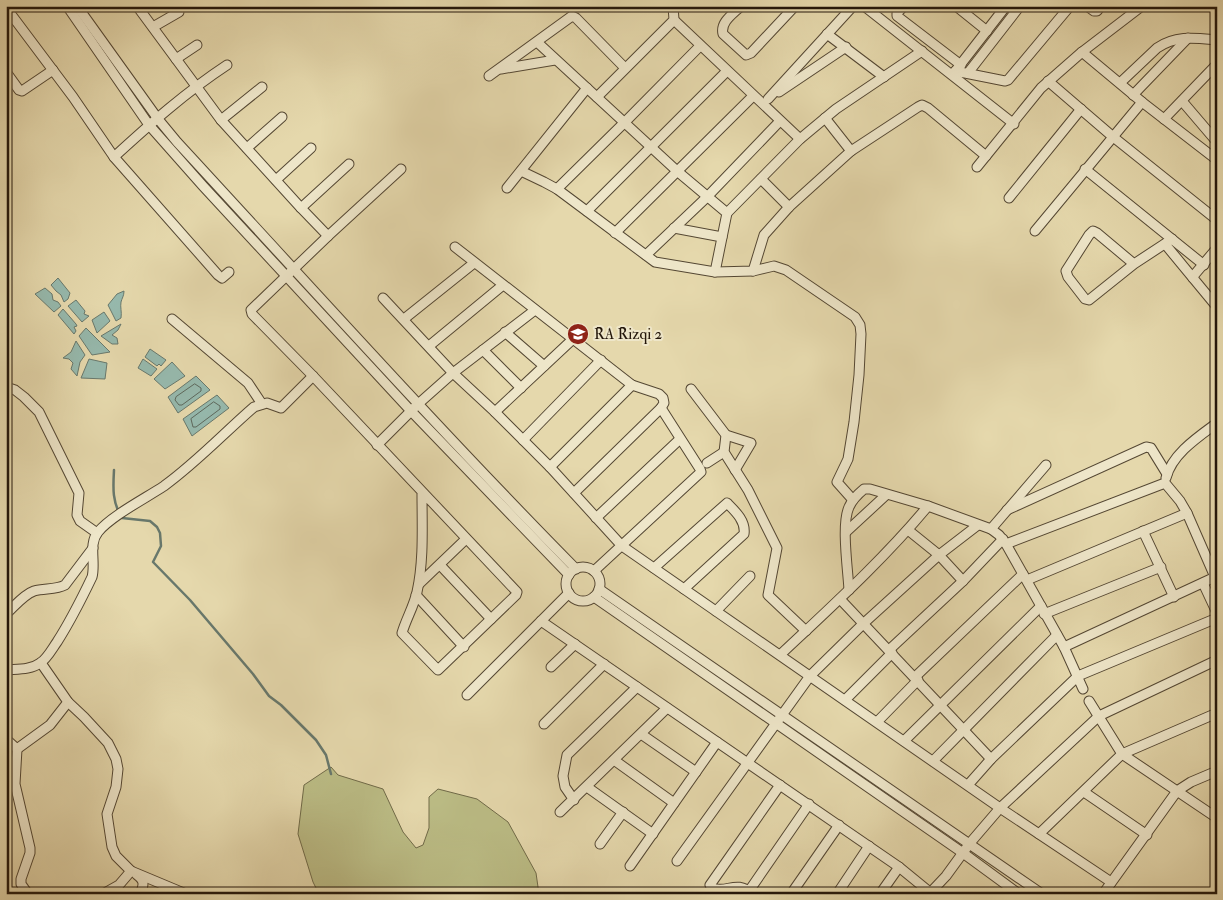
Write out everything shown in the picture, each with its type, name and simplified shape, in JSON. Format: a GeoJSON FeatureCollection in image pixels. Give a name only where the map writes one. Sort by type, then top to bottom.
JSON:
{"type":"FeatureCollection","features":[{"type":"Feature","properties":{"kind":"street"},"geometry":{"type":"LineString","coordinates":[[67,6],[149,124],[203,186],[290,273]]}},
{"type":"Feature","properties":{"kind":"street"},"geometry":{"type":"LineString","coordinates":[[77,6],[158,119],[290,273],[414,408],[573,572]]}},
{"type":"Feature","properties":{"kind":"street"},"geometry":{"type":"LineString","coordinates":[[138,6],[221,120],[328,236]]}},
{"type":"Feature","properties":{"kind":"street"},"geometry":{"type":"LineString","coordinates":[[673,6],[674,20],[753,96],[766,102],[780,120],[800,139]]}},
{"type":"Feature","properties":{"kind":"street"},"geometry":{"type":"LineString","coordinates":[[741,6],[724,23],[722,30],[723,34],[746,55],[751,53],[794,6]]}},
{"type":"Feature","properties":{"kind":"street"},"geometry":{"type":"LineString","coordinates":[[766,102],[853,6]]}},
{"type":"Feature","properties":{"kind":"street"},"geometry":{"type":"LineString","coordinates":[[864,6],[922,51],[956,71],[1005,81],[1008,80],[1070,6]]}},
{"type":"Feature","properties":{"kind":"street"},"geometry":{"type":"LineString","coordinates":[[904,6],[897,13],[897,16],[1014,124]]}},
{"type":"Feature","properties":{"kind":"street"},"geometry":{"type":"LineString","coordinates":[[956,6],[987,31]]}},
{"type":"Feature","properties":{"kind":"street"},"geometry":{"type":"LineString","coordinates":[[956,71],[1006,6]]}},
{"type":"Feature","properties":{"kind":"street"},"geometry":{"type":"LineString","coordinates":[[968,73],[1020,6]]}},
{"type":"Feature","properties":{"kind":"street"},"geometry":{"type":"LineString","coordinates":[[1087,6],[1096,11],[1101,6]]}},
{"type":"Feature","properties":{"kind":"street"},"geometry":{"type":"LineString","coordinates":[[977,168],[1041,88],[1082,52],[1142,6]]}},
{"type":"Feature","properties":{"kind":"street"},"geometry":{"type":"LineString","coordinates":[[6,12],[10,13],[53,70],[114,157],[218,275],[222,278],[229,272]]}},
{"type":"Feature","properties":{"kind":"street"},"geometry":{"type":"LineString","coordinates":[[153,28],[178,12]]}},
{"type":"Feature","properties":{"kind":"street"},"geometry":{"type":"LineString","coordinates":[[489,76],[572,16],[625,68]]}},
{"type":"Feature","properties":{"kind":"street"},"geometry":{"type":"LineString","coordinates":[[597,97],[674,20]]}},
{"type":"Feature","properties":{"kind":"street"},"geometry":{"type":"LineString","coordinates":[[828,34],[884,76]]}},
{"type":"Feature","properties":{"kind":"street"},"geometry":{"type":"LineString","coordinates":[[1120,83],[1157,48],[1170,41],[1188,37],[1217,40]]}},
{"type":"Feature","properties":{"kind":"street"},"geometry":{"type":"LineString","coordinates":[[1133,95],[1188,37]]}},
{"type":"Feature","properties":{"kind":"street"},"geometry":{"type":"LineString","coordinates":[[537,42],[677,171],[727,213]]}},
{"type":"Feature","properties":{"kind":"street"},"geometry":{"type":"LineString","coordinates":[[176,59],[197,45]]}},
{"type":"Feature","properties":{"kind":"street"},"geometry":{"type":"LineString","coordinates":[[557,189],[700,46]]}},
{"type":"Feature","properties":{"kind":"street"},"geometry":{"type":"LineString","coordinates":[[766,102],[846,47]]}},
{"type":"Feature","properties":{"kind":"street"},"geometry":{"type":"LineString","coordinates":[[715,272],[727,213],[800,139],[825,118],[922,51]]}},
{"type":"Feature","properties":{"kind":"street"},"geometry":{"type":"LineString","coordinates":[[1082,52],[1133,95],[1217,160]]}},
{"type":"Feature","properties":{"kind":"street"},"geometry":{"type":"LineString","coordinates":[[498,69],[555,60]]}},
{"type":"Feature","properties":{"kind":"street"},"geometry":{"type":"LineString","coordinates":[[1164,119],[1217,64]]}},
{"type":"Feature","properties":{"kind":"street"},"geometry":{"type":"LineString","coordinates":[[114,157],[149,124],[158,119],[197,85],[227,65]]}},
{"type":"Feature","properties":{"kind":"street"},"geometry":{"type":"LineString","coordinates":[[6,72],[19,90],[25,91],[53,70]]}},
{"type":"Feature","properties":{"kind":"street"},"geometry":{"type":"LineString","coordinates":[[588,212],[727,71]]}},
{"type":"Feature","properties":{"kind":"street"},"geometry":{"type":"LineString","coordinates":[[1048,82],[1217,220]]}},
{"type":"Feature","properties":{"kind":"street"},"geometry":{"type":"LineString","coordinates":[[221,120],[262,88]]}},
{"type":"Feature","properties":{"kind":"street"},"geometry":{"type":"LineString","coordinates":[[507,188],[587,88]]}},
{"type":"Feature","properties":{"kind":"street"},"geometry":{"type":"LineString","coordinates":[[615,233],[753,96]]}},
{"type":"Feature","properties":{"kind":"street"},"geometry":{"type":"LineString","coordinates":[[1182,101],[1217,142]]}},
{"type":"Feature","properties":{"kind":"street"},"geometry":{"type":"LineString","coordinates":[[1035,231],[1142,102]]}},
{"type":"Feature","properties":{"kind":"street"},"geometry":{"type":"LineString","coordinates":[[753,271],[764,235],[789,207],[851,151],[922,106],[928,108],[986,156]]}},
{"type":"Feature","properties":{"kind":"street"},"geometry":{"type":"LineString","coordinates":[[1009,198],[1081,109]]}},
{"type":"Feature","properties":{"kind":"street"},"geometry":{"type":"LineString","coordinates":[[247,148],[282,117]]}},
{"type":"Feature","properties":{"kind":"street"},"geometry":{"type":"LineString","coordinates":[[825,118],[851,151]]}},
{"type":"Feature","properties":{"kind":"street"},"geometry":{"type":"LineString","coordinates":[[646,255],[707,197],[780,120]]}},
{"type":"Feature","properties":{"kind":"street"},"geometry":{"type":"LineString","coordinates":[[276,180],[312,148]]}},
{"type":"Feature","properties":{"kind":"street"},"geometry":{"type":"LineString","coordinates":[[301,208],[349,164]]}},
{"type":"Feature","properties":{"kind":"street"},"geometry":{"type":"LineString","coordinates":[[401,169],[251,310],[252,314],[517,592],[516,596],[438,670],[403,634],[418,584],[422,544],[422,494]]}},
{"type":"Feature","properties":{"kind":"street"},"geometry":{"type":"LineString","coordinates":[[1085,169],[1169,242],[1204,265]]}},
{"type":"Feature","properties":{"kind":"street"},"geometry":{"type":"LineString","coordinates":[[521,171],[557,189],[655,262],[715,272],[753,271],[774,266],[786,270],[855,317],[860,325],[861,334],[853,431],[848,459],[837,482],[853,500]]}},
{"type":"Feature","properties":{"kind":"street"},"geometry":{"type":"LineString","coordinates":[[762,179],[789,207]]}},
{"type":"Feature","properties":{"kind":"street"},"geometry":{"type":"LineString","coordinates":[[674,228],[722,237]]}},
{"type":"Feature","properties":{"kind":"street"},"geometry":{"type":"LineString","coordinates":[[1134,264],[1093,231],[1066,271],[1068,277],[1087,301],[1134,264],[1169,242]]}},
{"type":"Feature","properties":{"kind":"street"},"geometry":{"type":"LineString","coordinates":[[1169,242],[1195,282],[1217,307]]}},
{"type":"Feature","properties":{"kind":"street"},"geometry":{"type":"LineString","coordinates":[[455,248],[632,385],[661,396],[664,400],[661,408],[574,493]]}},
{"type":"Feature","properties":{"kind":"street"},"geometry":{"type":"LineString","coordinates":[[1194,278],[1195,274],[1217,248]]}},
{"type":"Feature","properties":{"kind":"street"},"geometry":{"type":"LineString","coordinates":[[404,319],[474,263]]}},
{"type":"Feature","properties":{"kind":"street"},"geometry":{"type":"LineString","coordinates":[[429,346],[503,285]]}},
{"type":"Feature","properties":{"kind":"street"},"geometry":{"type":"LineString","coordinates":[[383,298],[453,373],[550,467],[622,546],[1000,808],[1111,882]]}},
{"type":"Feature","properties":{"kind":"street"},"geometry":{"type":"LineString","coordinates":[[377,445],[453,373],[535,310]]}},
{"type":"Feature","properties":{"kind":"street"},"geometry":{"type":"LineString","coordinates":[[172,319],[248,384],[262,404]]}},
{"type":"Feature","properties":{"kind":"street"},"geometry":{"type":"LineString","coordinates":[[505,332],[544,366]]}},
{"type":"Feature","properties":{"kind":"street"},"geometry":{"type":"LineString","coordinates":[[495,412],[573,339]]}},
{"type":"Feature","properties":{"kind":"street"},"geometry":{"type":"LineString","coordinates":[[483,350],[521,388]]}},
{"type":"Feature","properties":{"kind":"street"},"geometry":{"type":"LineString","coordinates":[[523,440],[601,360]]}},
{"type":"Feature","properties":{"kind":"street"},"geometry":{"type":"LineString","coordinates":[[6,670],[26,668],[41,663],[76,612],[94,570],[93,548],[97,533],[173,479],[254,407],[267,403],[281,408],[313,376]]}},
{"type":"Feature","properties":{"kind":"street"},"geometry":{"type":"LineString","coordinates":[[550,467],[632,385]]}},
{"type":"Feature","properties":{"kind":"street"},"geometry":{"type":"LineString","coordinates":[[6,387],[24,396],[39,412],[80,493],[77,515],[80,521],[97,533]]}},
{"type":"Feature","properties":{"kind":"street"},"geometry":{"type":"LineString","coordinates":[[692,389],[726,435],[751,443],[735,470]]}},
{"type":"Feature","properties":{"kind":"street"},"geometry":{"type":"LineString","coordinates":[[594,571],[701,472],[661,408]]}},
{"type":"Feature","properties":{"kind":"street"},"geometry":{"type":"LineString","coordinates":[[845,700],[962,581],[1005,542],[1166,478],[1178,456],[1188,445],[1217,424]]}},
{"type":"Feature","properties":{"kind":"street"},"geometry":{"type":"LineString","coordinates":[[726,435],[724,452],[748,490],[777,548],[768,595],[806,631]]}},
{"type":"Feature","properties":{"kind":"street"},"geometry":{"type":"LineString","coordinates":[[596,518],[680,439]]}},
{"type":"Feature","properties":{"kind":"street"},"geometry":{"type":"LineString","coordinates":[[1007,510],[1146,447],[1150,448],[1180,501],[1216,576],[1064,647]]}},
{"type":"Feature","properties":{"kind":"street"},"geometry":{"type":"LineString","coordinates":[[707,463],[724,452]]}},
{"type":"Feature","properties":{"kind":"street"},"geometry":{"type":"LineString","coordinates":[[990,530],[1046,465]]}},
{"type":"Feature","properties":{"kind":"street"},"geometry":{"type":"LineString","coordinates":[[849,590],[846,532],[848,508],[864,489],[870,489],[928,506],[990,530],[1005,542],[1064,647],[1083,689]]}},
{"type":"Feature","properties":{"kind":"street"},"geometry":{"type":"LineString","coordinates":[[846,532],[886,495]]}},
{"type":"Feature","properties":{"kind":"street"},"geometry":{"type":"LineString","coordinates":[[654,568],[727,503],[737,513],[743,523],[745,528],[744,534],[684,589]]}},
{"type":"Feature","properties":{"kind":"street"},"geometry":{"type":"LineString","coordinates":[[780,655],[849,590],[908,530],[928,506]]}},
{"type":"Feature","properties":{"kind":"street"},"geometry":{"type":"LineString","coordinates":[[877,722],[916,678],[1025,577],[1186,513]]}},
{"type":"Feature","properties":{"kind":"street"},"geometry":{"type":"LineString","coordinates":[[677,861],[810,676],[938,555],[978,525]]}},
{"type":"Feature","properties":{"kind":"street"},"geometry":{"type":"LineString","coordinates":[[908,530],[938,555],[962,581]]}},
{"type":"Feature","properties":{"kind":"street"},"geometry":{"type":"LineString","coordinates":[[1143,530],[1174,596]]}},
{"type":"Feature","properties":{"kind":"street"},"geometry":{"type":"LineString","coordinates":[[418,584],[466,540]]}},
{"type":"Feature","properties":{"kind":"street"},"geometry":{"type":"LineString","coordinates":[[6,614],[28,594],[38,590],[60,588],[65,585],[93,548]]}},
{"type":"Feature","properties":{"kind":"street"},"geometry":{"type":"LineString","coordinates":[[440,565],[490,619]]}},
{"type":"Feature","properties":{"kind":"street"},"geometry":{"type":"LineString","coordinates":[[585,567],[594,571],[599,579],[597,593],[590,599],[581,601],[572,597],[569,593],[566,584],[573,572],[585,567]]}},
{"type":"Feature","properties":{"kind":"street"},"geometry":{"type":"LineString","coordinates":[[904,741],[1043,610],[1161,567]]}},
{"type":"Feature","properties":{"kind":"street"},"geometry":{"type":"LineString","coordinates":[[716,611],[750,576]]}},
{"type":"Feature","properties":{"kind":"street"},"geometry":{"type":"LineString","coordinates":[[1203,583],[1217,613]]}},
{"type":"Feature","properties":{"kind":"street"},"geometry":{"type":"LineString","coordinates":[[467,695],[569,593]]}},
{"type":"Feature","properties":{"kind":"street"},"geometry":{"type":"LineString","coordinates":[[597,593],[781,715],[1042,894]]}},
{"type":"Feature","properties":{"kind":"street"},"geometry":{"type":"LineString","coordinates":[[597,593],[776,723],[1019,894]]}},
{"type":"Feature","properties":{"kind":"street"},"geometry":{"type":"LineString","coordinates":[[416,595],[464,647]]}},
{"type":"Feature","properties":{"kind":"street"},"geometry":{"type":"LineString","coordinates":[[840,599],[991,759]]}},
{"type":"Feature","properties":{"kind":"street"},"geometry":{"type":"LineString","coordinates":[[968,785],[991,759],[1078,676],[1217,618]]}},
{"type":"Feature","properties":{"kind":"street"},"geometry":{"type":"LineString","coordinates":[[541,621],[809,804],[899,867],[930,893],[946,876],[970,843],[1000,808],[1099,716],[1217,660]]}},
{"type":"Feature","properties":{"kind":"street"},"geometry":{"type":"LineString","coordinates":[[933,761],[1057,634]]}},
{"type":"Feature","properties":{"kind":"street"},"geometry":{"type":"LineString","coordinates":[[550,667],[576,644]]}},
{"type":"Feature","properties":{"kind":"street"},"geometry":{"type":"LineString","coordinates":[[41,663],[68,702],[108,743],[116,759],[118,769],[116,787],[107,814],[112,847],[116,856],[143,881],[144,885],[140,894]]}},
{"type":"Feature","properties":{"kind":"street"},"geometry":{"type":"LineString","coordinates":[[544,724],[604,664]]}},
{"type":"Feature","properties":{"kind":"street"},"geometry":{"type":"LineString","coordinates":[[574,800],[565,787],[563,776],[567,755],[637,687]]}},
{"type":"Feature","properties":{"kind":"street"},"geometry":{"type":"LineString","coordinates":[[1090,701],[1122,754],[1217,818]]}},
{"type":"Feature","properties":{"kind":"street"},"geometry":{"type":"LineString","coordinates":[[28,894],[21,884],[21,879],[30,848],[11,784],[17,749],[50,725],[68,702]]}},
{"type":"Feature","properties":{"kind":"street"},"geometry":{"type":"LineString","coordinates":[[560,812],[668,708]]}},
{"type":"Feature","properties":{"kind":"street"},"geometry":{"type":"LineString","coordinates":[[1039,834],[1122,754],[1217,713]]}},
{"type":"Feature","properties":{"kind":"street"},"geometry":{"type":"LineString","coordinates":[[641,734],[696,772]]}},
{"type":"Feature","properties":{"kind":"street"},"geometry":{"type":"LineString","coordinates":[[6,739],[17,749]]}},
{"type":"Feature","properties":{"kind":"street"},"geometry":{"type":"LineString","coordinates":[[630,866],[717,742]]}},
{"type":"Feature","properties":{"kind":"street"},"geometry":{"type":"LineString","coordinates":[[614,760],[674,803]]}},
{"type":"Feature","properties":{"kind":"street"},"geometry":{"type":"LineString","coordinates":[[1103,894],[1177,791],[1191,782],[1217,771]]}},
{"type":"Feature","properties":{"kind":"street"},"geometry":{"type":"LineString","coordinates":[[780,784],[710,884],[712,888],[717,890],[740,887],[751,892],[809,804]]}},
{"type":"Feature","properties":{"kind":"street"},"geometry":{"type":"LineString","coordinates":[[587,787],[653,834]]}},
{"type":"Feature","properties":{"kind":"street"},"geometry":{"type":"LineString","coordinates":[[1084,792],[1147,835]]}},
{"type":"Feature","properties":{"kind":"street"},"geometry":{"type":"LineString","coordinates":[[600,844],[623,812]]}},
{"type":"Feature","properties":{"kind":"street"},"geometry":{"type":"LineString","coordinates":[[791,894],[839,826]]}},
{"type":"Feature","properties":{"kind":"street"},"geometry":{"type":"LineString","coordinates":[[837,894],[869,846]]}},
{"type":"Feature","properties":{"kind":"street"},"geometry":{"type":"LineString","coordinates":[[880,894],[899,867]]}},
{"type":"Feature","properties":{"kind":"street"},"geometry":{"type":"LineString","coordinates":[[103,894],[119,885],[131,871]]}},
{"type":"Feature","properties":{"kind":"street"},"geometry":{"type":"LineString","coordinates":[[131,871],[186,894]]}},
{"type":"Feature","properties":{"kind":"green space"},"geometry":{"type":"Polygon","coordinates":[[[331,767],[338,775],[383,789],[403,832],[416,848],[423,845],[429,828],[429,797],[438,789],[477,799],[508,822],[536,873],[539,894],[319,894],[313,882],[298,834],[304,785],[331,767]]]}},
{"type":"Feature","properties":{"kind":"water"},"geometry":{"type":"Polygon","coordinates":[[[58,278],[70,293],[68,299],[64,302],[61,295],[51,285],[58,278]]]}},
{"type":"Feature","properties":{"kind":"water"},"geometry":{"type":"Polygon","coordinates":[[[45,288],[52,294],[53,300],[61,306],[54,312],[35,294],[45,288]]]}},
{"type":"Feature","properties":{"kind":"water"},"geometry":{"type":"Polygon","coordinates":[[[124,291],[121,304],[121,318],[116,321],[108,305],[117,294],[124,291]]]}},
{"type":"Feature","properties":{"kind":"water"},"geometry":{"type":"Polygon","coordinates":[[[76,300],[85,311],[84,314],[89,316],[82,322],[68,306],[76,300]]]}},
{"type":"Feature","properties":{"kind":"water"},"geometry":{"type":"Polygon","coordinates":[[[63,309],[77,326],[74,327],[76,331],[74,334],[58,315],[63,309]]]}},
{"type":"Feature","properties":{"kind":"water"},"geometry":{"type":"Polygon","coordinates":[[[104,312],[110,321],[97,333],[92,320],[104,312]]]}},
{"type":"Feature","properties":{"kind":"water"},"geometry":{"type":"Polygon","coordinates":[[[121,324],[112,335],[117,338],[118,344],[112,344],[101,336],[121,324]]]}},
{"type":"Feature","properties":{"kind":"water"},"geometry":{"type":"Polygon","coordinates":[[[86,328],[110,352],[92,355],[79,336],[86,328]]]}},
{"type":"Feature","properties":{"kind":"water"},"geometry":{"type":"Polygon","coordinates":[[[76,341],[85,355],[80,362],[77,376],[71,369],[73,363],[69,359],[63,358],[71,352],[76,341]]]}},
{"type":"Feature","properties":{"kind":"water"},"geometry":{"type":"Polygon","coordinates":[[[150,349],[166,360],[161,366],[159,364],[157,366],[145,357],[150,349]]]}},
{"type":"Feature","properties":{"kind":"water"},"geometry":{"type":"Polygon","coordinates":[[[89,359],[107,363],[105,379],[81,378],[89,359]]]}},
{"type":"Feature","properties":{"kind":"water"},"geometry":{"type":"Polygon","coordinates":[[[143,359],[157,369],[151,376],[138,368],[143,359]]]}},
{"type":"Feature","properties":{"kind":"water"},"geometry":{"type":"Polygon","coordinates":[[[172,362],[185,376],[165,389],[154,379],[172,362]]]}},
{"type":"Feature","properties":{"kind":"water"},"geometry":{"type":"Polygon","coordinates":[[[196,376],[210,390],[178,413],[168,397],[196,376]]]}},
{"type":"Feature","properties":{"kind":"water"},"geometry":{"type":"Polygon","coordinates":[[[217,395],[229,408],[192,436],[183,419],[217,395]]]}},
{"type":"Feature","properties":{"kind":"waterway"},"geometry":{"type":"LineString","coordinates":[[114,470],[113,489],[115,501],[122,518],[150,521],[157,527],[160,533],[161,546],[153,562],[190,600],[253,674],[269,696],[281,705],[316,740],[326,755],[331,774]]}},
{"type":"Feature","properties":{"kind":"place","name":"RA Rizqi 2"},"geometry":{"type":"Point","coordinates":[578,334]}}]}
